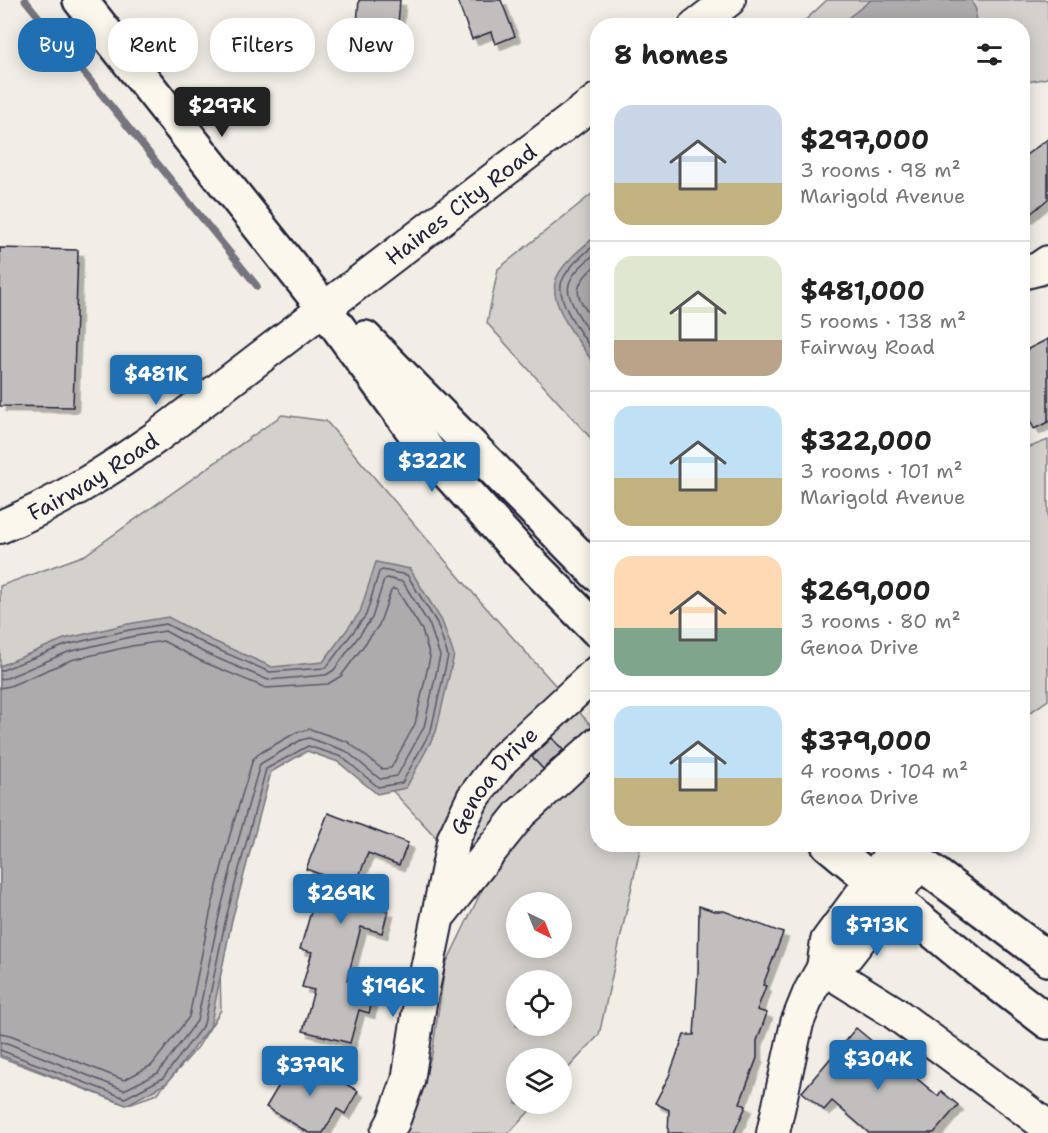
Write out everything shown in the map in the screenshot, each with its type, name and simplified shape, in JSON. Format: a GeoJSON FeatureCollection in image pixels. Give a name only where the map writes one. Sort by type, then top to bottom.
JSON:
{"type":"FeatureCollection","features":[{"type":"Feature","properties":{"kind":"main road"},"geometry":{"type":"LineString","coordinates":[[80,0],[324,308],[428,451],[519,551],[590,623]]}},
{"type":"Feature","properties":{"kind":"main road"},"geometry":{"type":"LineString","coordinates":[[324,308],[369,342],[590,567]]}},
{"type":"Feature","properties":{"kind":"main road"},"geometry":{"type":"LineString","coordinates":[[837,852],[881,890],[1048,1022]]}},
{"type":"Feature","properties":{"kind":"main road"},"geometry":{"type":"LineString","coordinates":[[905,852],[1048,959]]}},
{"type":"Feature","properties":{"kind":"street"},"geometry":{"type":"LineString","coordinates":[[705,18],[729,0]]}},
{"type":"Feature","properties":{"kind":"street","name":"Haines City Road"},"geometry":{"type":"LineString","coordinates":[[324,308],[590,105]]}},
{"type":"Feature","properties":{"kind":"street"},"geometry":{"type":"LineString","coordinates":[[1030,271],[1048,262]]}},
{"type":"Feature","properties":{"kind":"street","name":"Fairway Road"},"geometry":{"type":"LineString","coordinates":[[0,527],[53,503],[120,463],[324,308]]}},
{"type":"Feature","properties":{"kind":"street","name":"Genoa Drive"},"geometry":{"type":"LineString","coordinates":[[387,1133],[408,1080],[420,1003],[454,838],[473,798],[502,760],[590,678]]}},
{"type":"Feature","properties":{"kind":"street","name":"Genoa Drive"},"geometry":{"type":"LineString","coordinates":[[438,917],[520,814],[590,750]]}},
{"type":"Feature","properties":{"kind":"street"},"geometry":{"type":"LineString","coordinates":[[773,1133],[797,1023],[810,991],[823,968],[827,941],[881,890],[903,852]]}},
{"type":"Feature","properties":{"kind":"street"},"geometry":{"type":"LineString","coordinates":[[823,968],[892,1011],[1048,1127]]}},
{"type":"Feature","properties":{"kind":"shaded area"},"geometry":{"type":"Polygon","coordinates":[[[827,0],[1048,0],[1048,78],[1030,81],[1030,18],[808,18],[827,0]]]}},
{"type":"Feature","properties":{"kind":"shaded area"},"geometry":{"type":"Polygon","coordinates":[[[590,196],[590,437],[487,323],[498,269],[590,196]]]}},
{"type":"Feature","properties":{"kind":"shaded area"},"geometry":{"type":"Polygon","coordinates":[[[282,415],[326,421],[473,593],[590,724],[590,852],[639,852],[599,1035],[572,1064],[572,1048],[506,1048],[506,1114],[527,1114],[509,1133],[405,1133],[432,1054],[445,966],[483,888],[376,773],[324,737],[277,759],[247,822],[219,932],[221,1010],[198,1047],[157,1094],[126,1105],[0,1057],[0,586],[85,555],[282,415]]]}},
{"type":"Feature","properties":{"kind":"shaded area"},"geometry":{"type":"Polygon","coordinates":[[[1048,440],[1048,700],[1030,712],[1030,447],[1048,440]]]}},
{"type":"Feature","properties":{"kind":"water"},"geometry":{"type":"Polygon","coordinates":[[[871,0],[971,0],[976,10],[975,18],[848,18],[871,0]]]}},
{"type":"Feature","properties":{"kind":"water"},"geometry":{"type":"Polygon","coordinates":[[[590,241],[590,358],[562,315],[555,293],[557,277],[572,257],[590,241]]]}},
{"type":"Feature","properties":{"kind":"water"},"geometry":{"type":"Polygon","coordinates":[[[376,562],[410,569],[442,621],[454,655],[436,732],[406,788],[377,794],[338,762],[307,751],[271,772],[232,920],[210,1027],[167,1083],[126,1105],[0,1055],[0,666],[64,639],[168,617],[211,640],[272,667],[323,662],[360,612],[376,562]]]}},
{"type":"Feature","properties":{"kind":"building"},"geometry":{"type":"Polygon","coordinates":[[[359,0],[400,0],[399,18],[357,18],[359,0]]]}},
{"type":"Feature","properties":{"kind":"building"},"geometry":{"type":"Polygon","coordinates":[[[457,0],[501,0],[515,36],[495,44],[491,32],[472,39],[457,0]]]}},
{"type":"Feature","properties":{"kind":"building"},"geometry":{"type":"Polygon","coordinates":[[[1048,139],[1048,199],[1030,214],[1030,152],[1048,139]]]}},
{"type":"Feature","properties":{"kind":"building"},"geometry":{"type":"Polygon","coordinates":[[[0,248],[78,250],[73,407],[0,406],[0,248]]]}},
{"type":"Feature","properties":{"kind":"building"},"geometry":{"type":"Polygon","coordinates":[[[1048,339],[1048,422],[1034,429],[1030,420],[1030,348],[1048,339]]]}},
{"type":"Feature","properties":{"kind":"building"},"geometry":{"type":"Polygon","coordinates":[[[552,738],[563,750],[543,769],[532,757],[552,738]]]}},
{"type":"Feature","properties":{"kind":"building"},"geometry":{"type":"Polygon","coordinates":[[[328,813],[408,843],[399,865],[368,853],[350,900],[388,911],[382,933],[361,927],[347,980],[376,988],[369,1013],[359,1010],[350,1043],[303,1031],[314,990],[302,987],[312,952],[300,949],[322,875],[306,869],[328,813]]]}},
{"type":"Feature","properties":{"kind":"building"},"geometry":{"type":"Polygon","coordinates":[[[699,906],[714,911],[724,911],[783,933],[763,985],[766,986],[757,1010],[767,1013],[757,1041],[757,1058],[740,1103],[746,1106],[734,1133],[668,1133],[669,1110],[655,1103],[669,1076],[684,1035],[694,1035],[699,906]]]}},
{"type":"Feature","properties":{"kind":"building"},"geometry":{"type":"Polygon","coordinates":[[[856,1028],[938,1096],[941,1091],[958,1105],[934,1133],[869,1133],[832,1101],[824,1110],[802,1092],[856,1028]]]}},
{"type":"Feature","properties":{"kind":"building"},"geometry":{"type":"Polygon","coordinates":[[[297,1055],[358,1091],[345,1114],[337,1109],[323,1133],[309,1133],[266,1107],[297,1055]]]}},
{"type":"Feature","properties":{"kind":"waterway"},"geometry":{"type":"LineString","coordinates":[[25,0],[257,286]]}}]}
